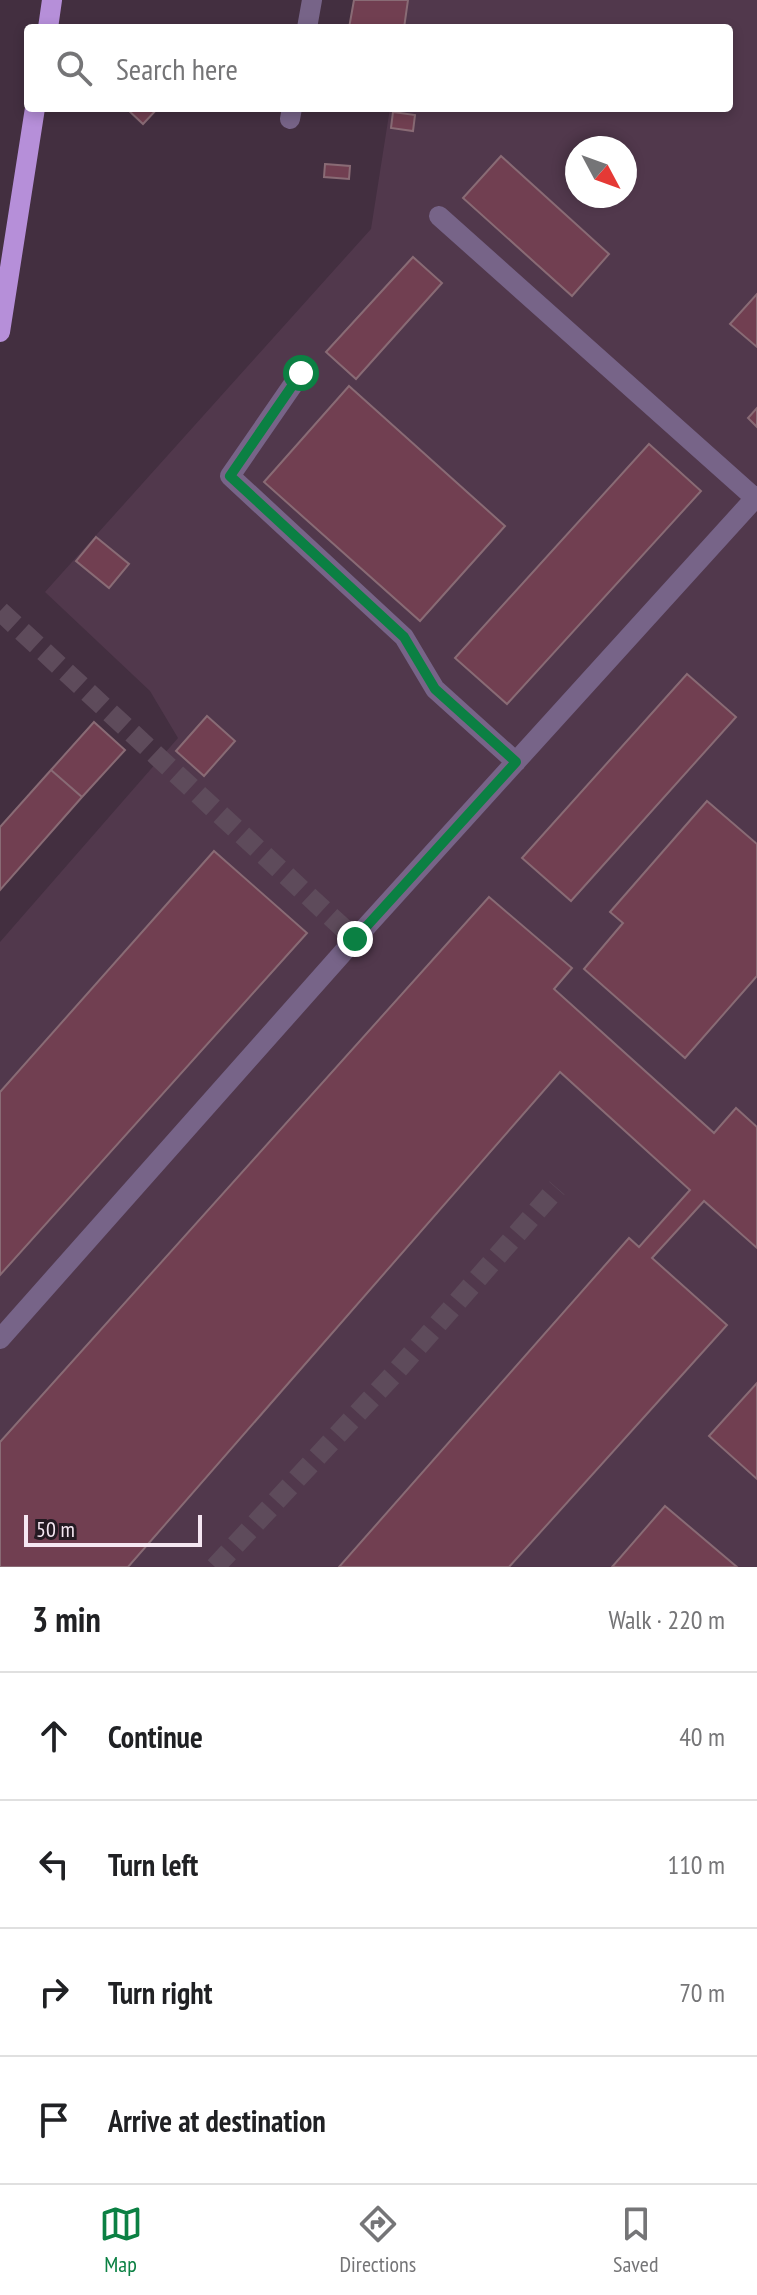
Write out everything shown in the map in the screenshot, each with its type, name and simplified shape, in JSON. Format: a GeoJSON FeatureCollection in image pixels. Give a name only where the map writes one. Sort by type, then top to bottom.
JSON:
{"type":"FeatureCollection","features":[{"type":"Feature","properties":{"kind":"main road"},"geometry":{"type":"LineString","coordinates":[[49,24],[52,0]]}},
{"type":"Feature","properties":{"kind":"main road"},"geometry":{"type":"LineString","coordinates":[[0,332],[34,112]]}},
{"type":"Feature","properties":{"kind":"lane"},"geometry":{"type":"LineString","coordinates":[[308,24],[312,0]]}},
{"type":"Feature","properties":{"kind":"lane"},"geometry":{"type":"LineString","coordinates":[[0,1339],[756,497],[439,216]]}},
{"type":"Feature","properties":{"kind":"lane"},"geometry":{"type":"LineString","coordinates":[[301,373],[230,476],[404,637],[435,689],[516,762]]}},
{"type":"Feature","properties":{"kind":"shaded area"},"geometry":{"type":"Polygon","coordinates":[[[408,0],[757,0],[757,1567],[0,1567],[0,942],[178,738],[150,691],[45,592],[371,229],[389,112],[733,112],[733,24],[405,24],[408,0]]]}},
{"type":"Feature","properties":{"kind":"building"},"geometry":{"type":"Polygon","coordinates":[[[354,0],[408,0],[405,24],[350,24],[354,0]]]}},
{"type":"Feature","properties":{"kind":"building"},"geometry":{"type":"Polygon","coordinates":[[[130,112],[154,112],[143,124],[130,112]]]}},
{"type":"Feature","properties":{"kind":"building"},"geometry":{"type":"Polygon","coordinates":[[[393,112],[415,115],[413,131],[391,128],[393,112]]]}},
{"type":"Feature","properties":{"kind":"building"},"geometry":{"type":"Polygon","coordinates":[[[501,156],[609,254],[572,296],[463,198],[501,156]]]}},
{"type":"Feature","properties":{"kind":"building"},"geometry":{"type":"Polygon","coordinates":[[[325,164],[350,166],[349,179],[324,177],[325,164]]]}},
{"type":"Feature","properties":{"kind":"building"},"geometry":{"type":"Polygon","coordinates":[[[413,257],[442,283],[356,379],[326,352],[413,257]]]}},
{"type":"Feature","properties":{"kind":"building"},"geometry":{"type":"Polygon","coordinates":[[[757,294],[757,347],[730,324],[757,294]]]}},
{"type":"Feature","properties":{"kind":"building"},"geometry":{"type":"Polygon","coordinates":[[[349,386],[505,526],[420,621],[264,482],[349,386]]]}},
{"type":"Feature","properties":{"kind":"building"},"geometry":{"type":"Polygon","coordinates":[[[757,408],[757,427],[748,418],[757,408]]]}},
{"type":"Feature","properties":{"kind":"building"},"geometry":{"type":"Polygon","coordinates":[[[649,444],[701,491],[507,704],[455,658],[649,444]]]}},
{"type":"Feature","properties":{"kind":"building"},"geometry":{"type":"Polygon","coordinates":[[[96,537],[129,564],[109,588],[76,561],[96,537]]]}},
{"type":"Feature","properties":{"kind":"building"},"geometry":{"type":"Polygon","coordinates":[[[687,674],[736,717],[571,901],[522,858],[687,674]]]}},
{"type":"Feature","properties":{"kind":"building"},"geometry":{"type":"Polygon","coordinates":[[[207,716],[235,741],[204,776],[176,751],[207,716]]]}},
{"type":"Feature","properties":{"kind":"building"},"geometry":{"type":"Polygon","coordinates":[[[94,722],[125,750],[82,797],[51,770],[94,722]]]}},
{"type":"Feature","properties":{"kind":"building"},"geometry":{"type":"Polygon","coordinates":[[[51,770],[82,797],[0,890],[0,827],[51,770]]]}},
{"type":"Feature","properties":{"kind":"building"},"geometry":{"type":"Polygon","coordinates":[[[707,801],[757,844],[757,976],[685,1058],[584,969],[623,923],[610,912],[707,801]]]}},
{"type":"Feature","properties":{"kind":"building"},"geometry":{"type":"Polygon","coordinates":[[[214,851],[307,933],[0,1275],[0,1092],[214,851]]]}},
{"type":"Feature","properties":{"kind":"building"},"geometry":{"type":"Polygon","coordinates":[[[489,897],[572,968],[554,989],[714,1133],[736,1108],[757,1127],[757,1248],[704,1201],[652,1258],[727,1325],[509,1567],[339,1567],[629,1238],[639,1247],[690,1190],[560,1072],[128,1567],[0,1567],[0,1442],[489,897]]]}},
{"type":"Feature","properties":{"kind":"building"},"geometry":{"type":"Polygon","coordinates":[[[757,1383],[757,1479],[709,1436],[757,1383]]]}},
{"type":"Feature","properties":{"kind":"building"},"geometry":{"type":"Polygon","coordinates":[[[665,1506],[737,1567],[612,1567],[665,1506]]]}},
{"type":"Feature","properties":{"kind":"tunnel"},"geometry":{"type":"LineString","coordinates":[[0,611],[355,939]]}},
{"type":"Feature","properties":{"kind":"tunnel"},"geometry":{"type":"LineString","coordinates":[[215,1567],[394,1374],[557,1188]]}},
{"type":"Feature","properties":{"kind":"route"},"geometry":{"type":"LineString","coordinates":[[301,373],[230,476],[404,637],[435,689],[516,762],[355,939]]}}]}
